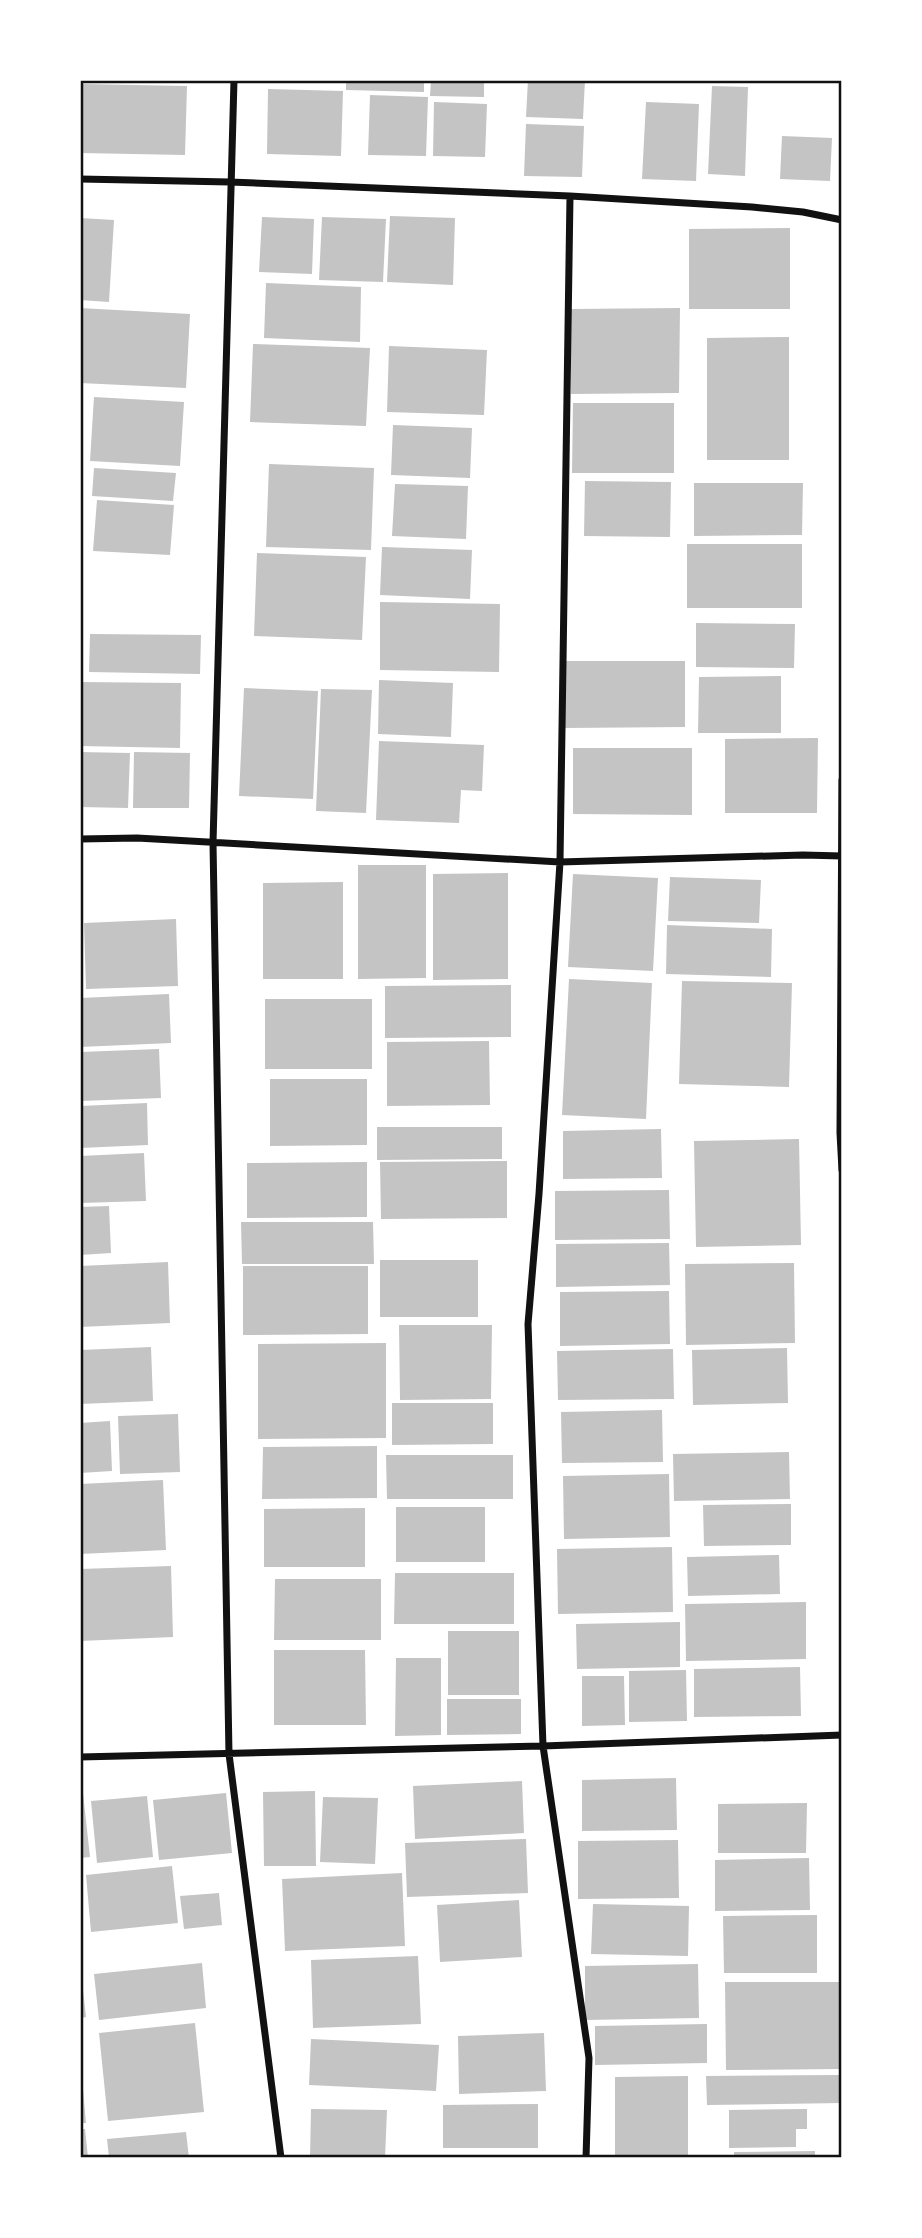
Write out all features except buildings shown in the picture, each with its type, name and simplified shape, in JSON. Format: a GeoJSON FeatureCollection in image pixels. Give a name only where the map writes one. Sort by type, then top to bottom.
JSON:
{"type":"FeatureCollection","features":[{"type":"Feature","properties":{"kind":"street"},"geometry":{"type":"LineString","coordinates":[[234,80],[213,843],[229,1754],[281,2158]]}},
{"type":"Feature","properties":{"kind":"street"},"geometry":{"type":"LineString","coordinates":[[80,179],[570,195],[752,207],[803,212],[842,220]]}},
{"type":"Feature","properties":{"kind":"street"},"geometry":{"type":"LineString","coordinates":[[570,195],[560,862],[528,1324],[543,1746],[589,2058],[586,2158]]}},
{"type":"Feature","properties":{"kind":"street"},"geometry":{"type":"LineString","coordinates":[[842,780],[842,1170]]}},
{"type":"Feature","properties":{"kind":"street"},"geometry":{"type":"LineString","coordinates":[[80,839],[136,838],[560,862],[841,856]]}},
{"type":"Feature","properties":{"kind":"street"},"geometry":{"type":"LineString","coordinates":[[80,1757],[543,1746],[842,1735]]}}]}
